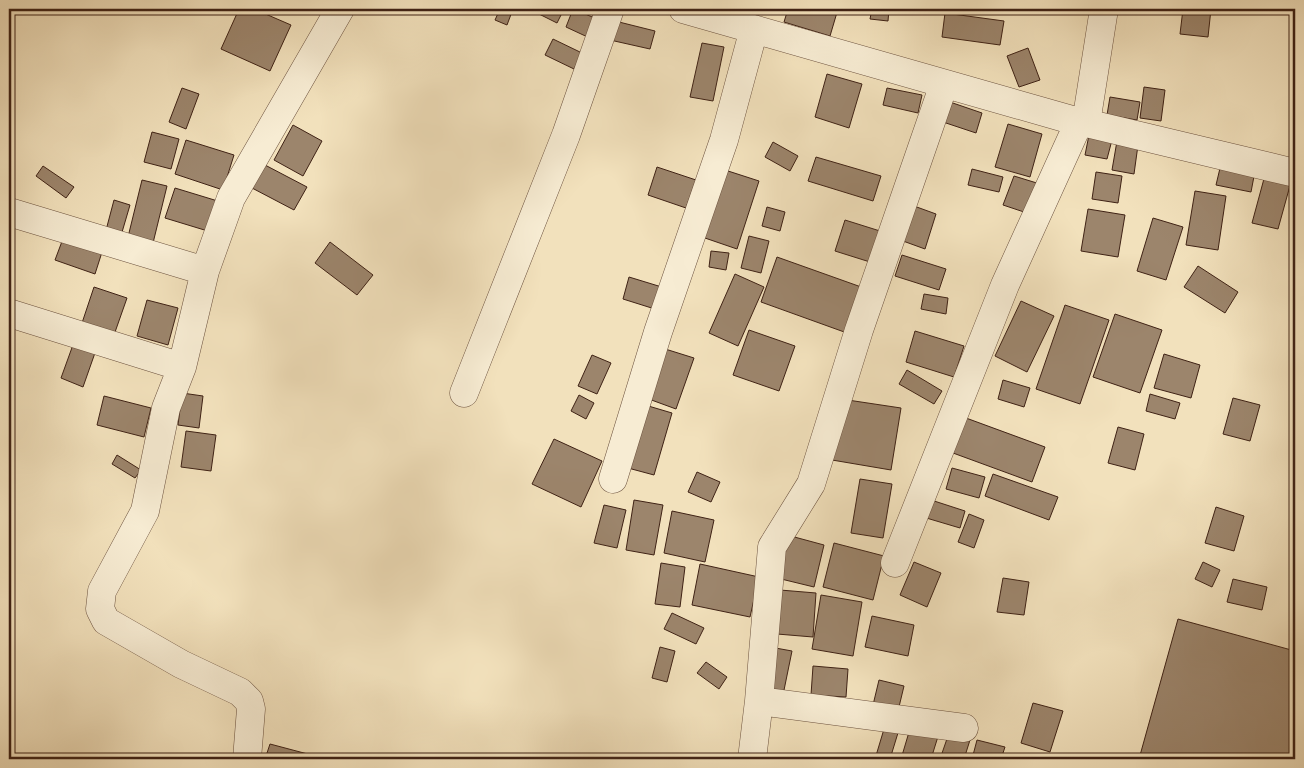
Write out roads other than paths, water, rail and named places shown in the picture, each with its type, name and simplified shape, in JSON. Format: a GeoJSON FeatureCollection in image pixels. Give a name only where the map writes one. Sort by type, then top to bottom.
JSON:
{"type":"FeatureCollection","features":[{"type":"Feature","properties":{"kind":"street"},"geometry":{"type":"LineString","coordinates":[[247,759],[251,709],[249,701],[240,692],[181,664],[106,621],[100,609],[102,590],[145,510],[166,408],[182,367],[205,270],[231,198],[340,9]]}},
{"type":"Feature","properties":{"kind":"street"},"geometry":{"type":"LineString","coordinates":[[464,393],[566,135],[610,9]]}},
{"type":"Feature","properties":{"kind":"street"},"geometry":{"type":"LineString","coordinates":[[683,9],[1082,123],[1295,173]]}},
{"type":"Feature","properties":{"kind":"street"},"geometry":{"type":"LineString","coordinates":[[895,564],[1005,285],[1082,123],[1104,9]]}},
{"type":"Feature","properties":{"kind":"street"},"geometry":{"type":"LineString","coordinates":[[613,480],[658,332],[724,140],[754,29]]}},
{"type":"Feature","properties":{"kind":"street"},"geometry":{"type":"LineString","coordinates":[[752,759],[759,701],[772,547],[811,484],[862,321],[944,84]]}},
{"type":"Feature","properties":{"kind":"street"},"geometry":{"type":"LineString","coordinates":[[9,212],[205,270]]}},
{"type":"Feature","properties":{"kind":"street"},"geometry":{"type":"LineString","coordinates":[[9,312],[182,367]]}},
{"type":"Feature","properties":{"kind":"street"},"geometry":{"type":"LineString","coordinates":[[759,701],[964,728]]}}]}
